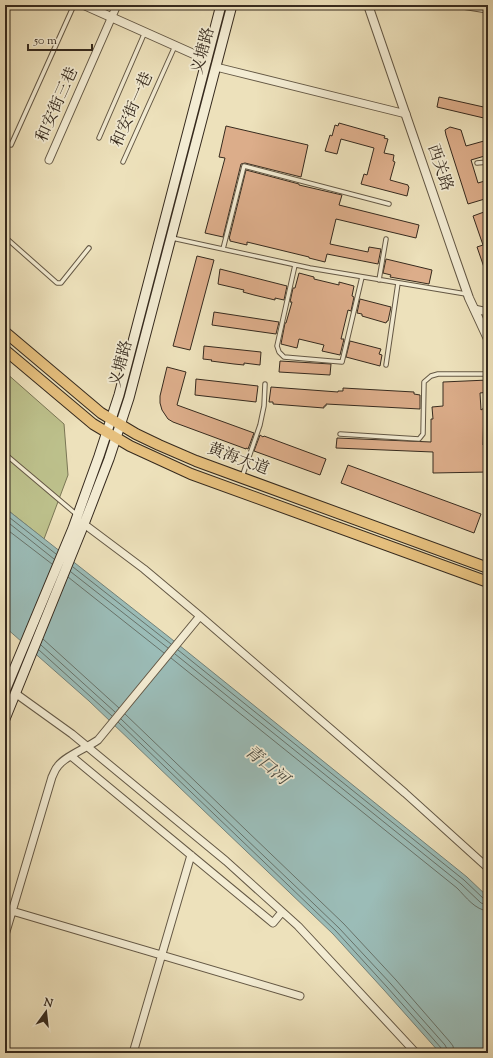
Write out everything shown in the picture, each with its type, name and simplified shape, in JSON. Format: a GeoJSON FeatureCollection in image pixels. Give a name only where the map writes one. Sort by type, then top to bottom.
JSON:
{"type":"FeatureCollection","features":[{"type":"Feature","properties":{"kind":"main road","name":"义塘路"},"geometry":{"type":"LineString","coordinates":[[116,422],[119,395],[221,5]]}},
{"type":"Feature","properties":{"kind":"main road","name":"义塘路"},"geometry":{"type":"LineString","coordinates":[[5,719],[76,531],[78,515],[116,422],[129,398],[232,5]]}},
{"type":"Feature","properties":{"kind":"main road","name":"黄海大道"},"geometry":{"type":"LineString","coordinates":[[5,332],[96,409],[136,434],[196,461],[488,568]]}},
{"type":"Feature","properties":{"kind":"main road","name":"黄海大道"},"geometry":{"type":"LineString","coordinates":[[5,350],[87,419],[111,435],[154,457],[191,474],[488,582]]}},
{"type":"Feature","properties":{"kind":"main road","name":"义塘路"},"geometry":{"type":"LineString","coordinates":[[6,685],[76,531],[84,524],[109,459],[111,435]]}},
{"type":"Feature","properties":{"kind":"street"},"geometry":{"type":"LineString","coordinates":[[84,5],[207,60]]}},
{"type":"Feature","properties":{"kind":"street","name":"和安街三巷"},"geometry":{"type":"LineString","coordinates":[[49,160],[117,5]]}},
{"type":"Feature","properties":{"kind":"street","name":"西关路"},"geometry":{"type":"LineString","coordinates":[[368,5],[468,295],[488,339]]}},
{"type":"Feature","properties":{"kind":"street"},"geometry":{"type":"LineString","coordinates":[[216,67],[406,114]]}},
{"type":"Feature","properties":{"kind":"street"},"geometry":{"type":"LineString","coordinates":[[474,309],[488,312]]}},
{"type":"Feature","properties":{"kind":"street"},"geometry":{"type":"LineString","coordinates":[[84,524],[144,568],[405,793],[488,868]]}},
{"type":"Feature","properties":{"kind":"street"},"geometry":{"type":"LineString","coordinates":[[5,935],[52,777],[57,767],[70,756],[98,740],[200,616]]}},
{"type":"Feature","properties":{"kind":"street"},"geometry":{"type":"LineString","coordinates":[[15,693],[72,734],[226,861],[298,926],[416,1053]]}},
{"type":"Feature","properties":{"kind":"street"},"geometry":{"type":"LineString","coordinates":[[70,756],[273,923],[282,912]]}},
{"type":"Feature","properties":{"kind":"street"},"geometry":{"type":"LineString","coordinates":[[133,1053],[191,855]]}},
{"type":"Feature","properties":{"kind":"street"},"geometry":{"type":"LineString","coordinates":[[12,911],[300,996]]}},
{"type":"Feature","properties":{"kind":"lane"},"geometry":{"type":"LineString","coordinates":[[11,145],[74,5]]}},
{"type":"Feature","properties":{"kind":"lane"},"geometry":{"type":"LineString","coordinates":[[457,6],[488,11]]}},
{"type":"Feature","properties":{"kind":"lane"},"geometry":{"type":"LineString","coordinates":[[99,138],[145,32]]}},
{"type":"Feature","properties":{"kind":"lane","name":"和安街一巷"},"geometry":{"type":"LineString","coordinates":[[124,162],[175,46]]}},
{"type":"Feature","properties":{"kind":"lane"},"geometry":{"type":"LineString","coordinates":[[477,163],[488,162]]}},
{"type":"Feature","properties":{"kind":"lane"},"geometry":{"type":"LineString","coordinates":[[223,249],[244,166],[389,204]]}},
{"type":"Feature","properties":{"kind":"lane"},"geometry":{"type":"LineString","coordinates":[[5,237],[57,283],[61,283],[89,248]]}},
{"type":"Feature","properties":{"kind":"lane"},"geometry":{"type":"LineString","coordinates":[[171,238],[295,265],[468,295]]}},
{"type":"Feature","properties":{"kind":"lane"},"geometry":{"type":"LineString","coordinates":[[379,280],[386,240]]}},
{"type":"Feature","properties":{"kind":"lane"},"geometry":{"type":"LineString","coordinates":[[295,265],[277,346],[279,352],[284,356],[342,362],[362,277]]}},
{"type":"Feature","properties":{"kind":"lane"},"geometry":{"type":"LineString","coordinates":[[386,365],[398,284]]}},
{"type":"Feature","properties":{"kind":"lane"},"geometry":{"type":"LineString","coordinates":[[340,434],[419,439],[423,434],[424,382],[431,376],[438,374],[488,374]]}},
{"type":"Feature","properties":{"kind":"lane"},"geometry":{"type":"LineString","coordinates":[[241,478],[260,425],[264,406],[265,384]]}},
{"type":"Feature","properties":{"kind":"lane"},"geometry":{"type":"LineString","coordinates":[[5,454],[78,515]]}},
{"type":"Feature","properties":{"kind":"green space"},"geometry":{"type":"Polygon","coordinates":[[[5,372],[64,424],[68,475],[44,539],[5,508],[5,372]]]}},
{"type":"Feature","properties":{"kind":"water","name":"青口河"},"geometry":{"type":"Polygon","coordinates":[[[5,508],[169,637],[467,877],[488,897],[488,1053],[440,1053],[333,934],[89,701],[5,627],[5,508]]]}},
{"type":"Feature","properties":{"kind":"building"},"geometry":{"type":"Polygon","coordinates":[[[439,97],[488,108],[488,119],[437,107],[439,97]]]}},
{"type":"Feature","properties":{"kind":"building"},"geometry":{"type":"Polygon","coordinates":[[[339,123],[385,136],[384,138],[388,139],[384,153],[394,155],[393,161],[395,162],[390,180],[408,185],[407,196],[361,184],[364,174],[367,175],[374,148],[341,139],[337,154],[325,151],[335,125],[338,126],[339,123]]]}},
{"type":"Feature","properties":{"kind":"building"},"geometry":{"type":"Polygon","coordinates":[[[226,126],[308,145],[301,177],[245,163],[241,164],[223,237],[205,233],[225,158],[219,157],[226,126]]]}},
{"type":"Feature","properties":{"kind":"building"},"geometry":{"type":"Polygon","coordinates":[[[450,127],[461,130],[466,146],[484,141],[488,155],[471,160],[478,183],[488,180],[488,198],[468,204],[446,135],[445,130],[450,127]]]}},
{"type":"Feature","properties":{"kind":"building"},"geometry":{"type":"Polygon","coordinates":[[[246,170],[342,195],[339,205],[419,225],[416,238],[336,219],[330,244],[368,252],[369,247],[381,249],[378,264],[327,254],[325,262],[247,242],[247,245],[230,241],[229,239],[246,170]]]}},
{"type":"Feature","properties":{"kind":"building"},"geometry":{"type":"Polygon","coordinates":[[[484,212],[486,219],[488,219],[488,276],[477,247],[483,245],[473,216],[484,212]]]}},
{"type":"Feature","properties":{"kind":"building"},"geometry":{"type":"Polygon","coordinates":[[[197,256],[214,260],[190,350],[173,346],[197,256]]]}},
{"type":"Feature","properties":{"kind":"building"},"geometry":{"type":"Polygon","coordinates":[[[386,259],[432,270],[429,284],[390,277],[391,275],[383,273],[386,259]]]}},
{"type":"Feature","properties":{"kind":"building"},"geometry":{"type":"Polygon","coordinates":[[[220,269],[287,286],[284,300],[275,298],[275,300],[254,295],[243,292],[244,290],[218,284],[220,269]]]}},
{"type":"Feature","properties":{"kind":"building"},"geometry":{"type":"Polygon","coordinates":[[[299,273],[314,277],[314,279],[339,285],[339,282],[354,286],[352,296],[354,297],[351,311],[348,310],[341,339],[344,339],[340,355],[322,351],[324,345],[299,339],[297,348],[281,344],[285,323],[292,302],[290,302],[293,288],[295,288],[299,273]]]}},
{"type":"Feature","properties":{"kind":"building"},"geometry":{"type":"Polygon","coordinates":[[[360,299],[391,307],[388,321],[386,323],[362,316],[362,314],[357,313],[360,299]]]}},
{"type":"Feature","properties":{"kind":"building"},"geometry":{"type":"Polygon","coordinates":[[[214,312],[279,322],[276,334],[212,325],[214,312]]]}},
{"type":"Feature","properties":{"kind":"building"},"geometry":{"type":"Polygon","coordinates":[[[350,341],[381,349],[379,354],[382,355],[380,366],[346,357],[350,341]]]}},
{"type":"Feature","properties":{"kind":"building"},"geometry":{"type":"Polygon","coordinates":[[[204,346],[261,352],[260,365],[244,363],[244,365],[234,364],[203,359],[204,346]]]}},
{"type":"Feature","properties":{"kind":"building"},"geometry":{"type":"Polygon","coordinates":[[[280,361],[331,364],[330,375],[279,372],[280,361]]]}},
{"type":"Feature","properties":{"kind":"building"},"geometry":{"type":"Polygon","coordinates":[[[167,367],[186,372],[177,405],[254,433],[248,449],[168,419],[162,410],[160,403],[160,396],[167,367]]]}},
{"type":"Feature","properties":{"kind":"building"},"geometry":{"type":"Polygon","coordinates":[[[196,379],[258,386],[256,402],[195,395],[196,379]]]}},
{"type":"Feature","properties":{"kind":"building"},"geometry":{"type":"Polygon","coordinates":[[[488,380],[488,392],[480,393],[481,410],[484,408],[483,445],[488,445],[488,472],[433,473],[433,452],[336,448],[337,438],[431,442],[431,419],[433,419],[432,407],[443,406],[443,382],[488,380]]]}},
{"type":"Feature","properties":{"kind":"building"},"geometry":{"type":"Polygon","coordinates":[[[271,387],[338,392],[343,391],[343,388],[414,392],[414,394],[420,395],[420,409],[326,404],[324,408],[273,404],[273,402],[269,402],[271,387]]]}},
{"type":"Feature","properties":{"kind":"building"},"geometry":{"type":"Polygon","coordinates":[[[260,435],[326,459],[320,475],[254,451],[260,435]]]}},
{"type":"Feature","properties":{"kind":"building"},"geometry":{"type":"Polygon","coordinates":[[[348,465],[481,514],[474,533],[341,483],[348,465]]]}}]}
